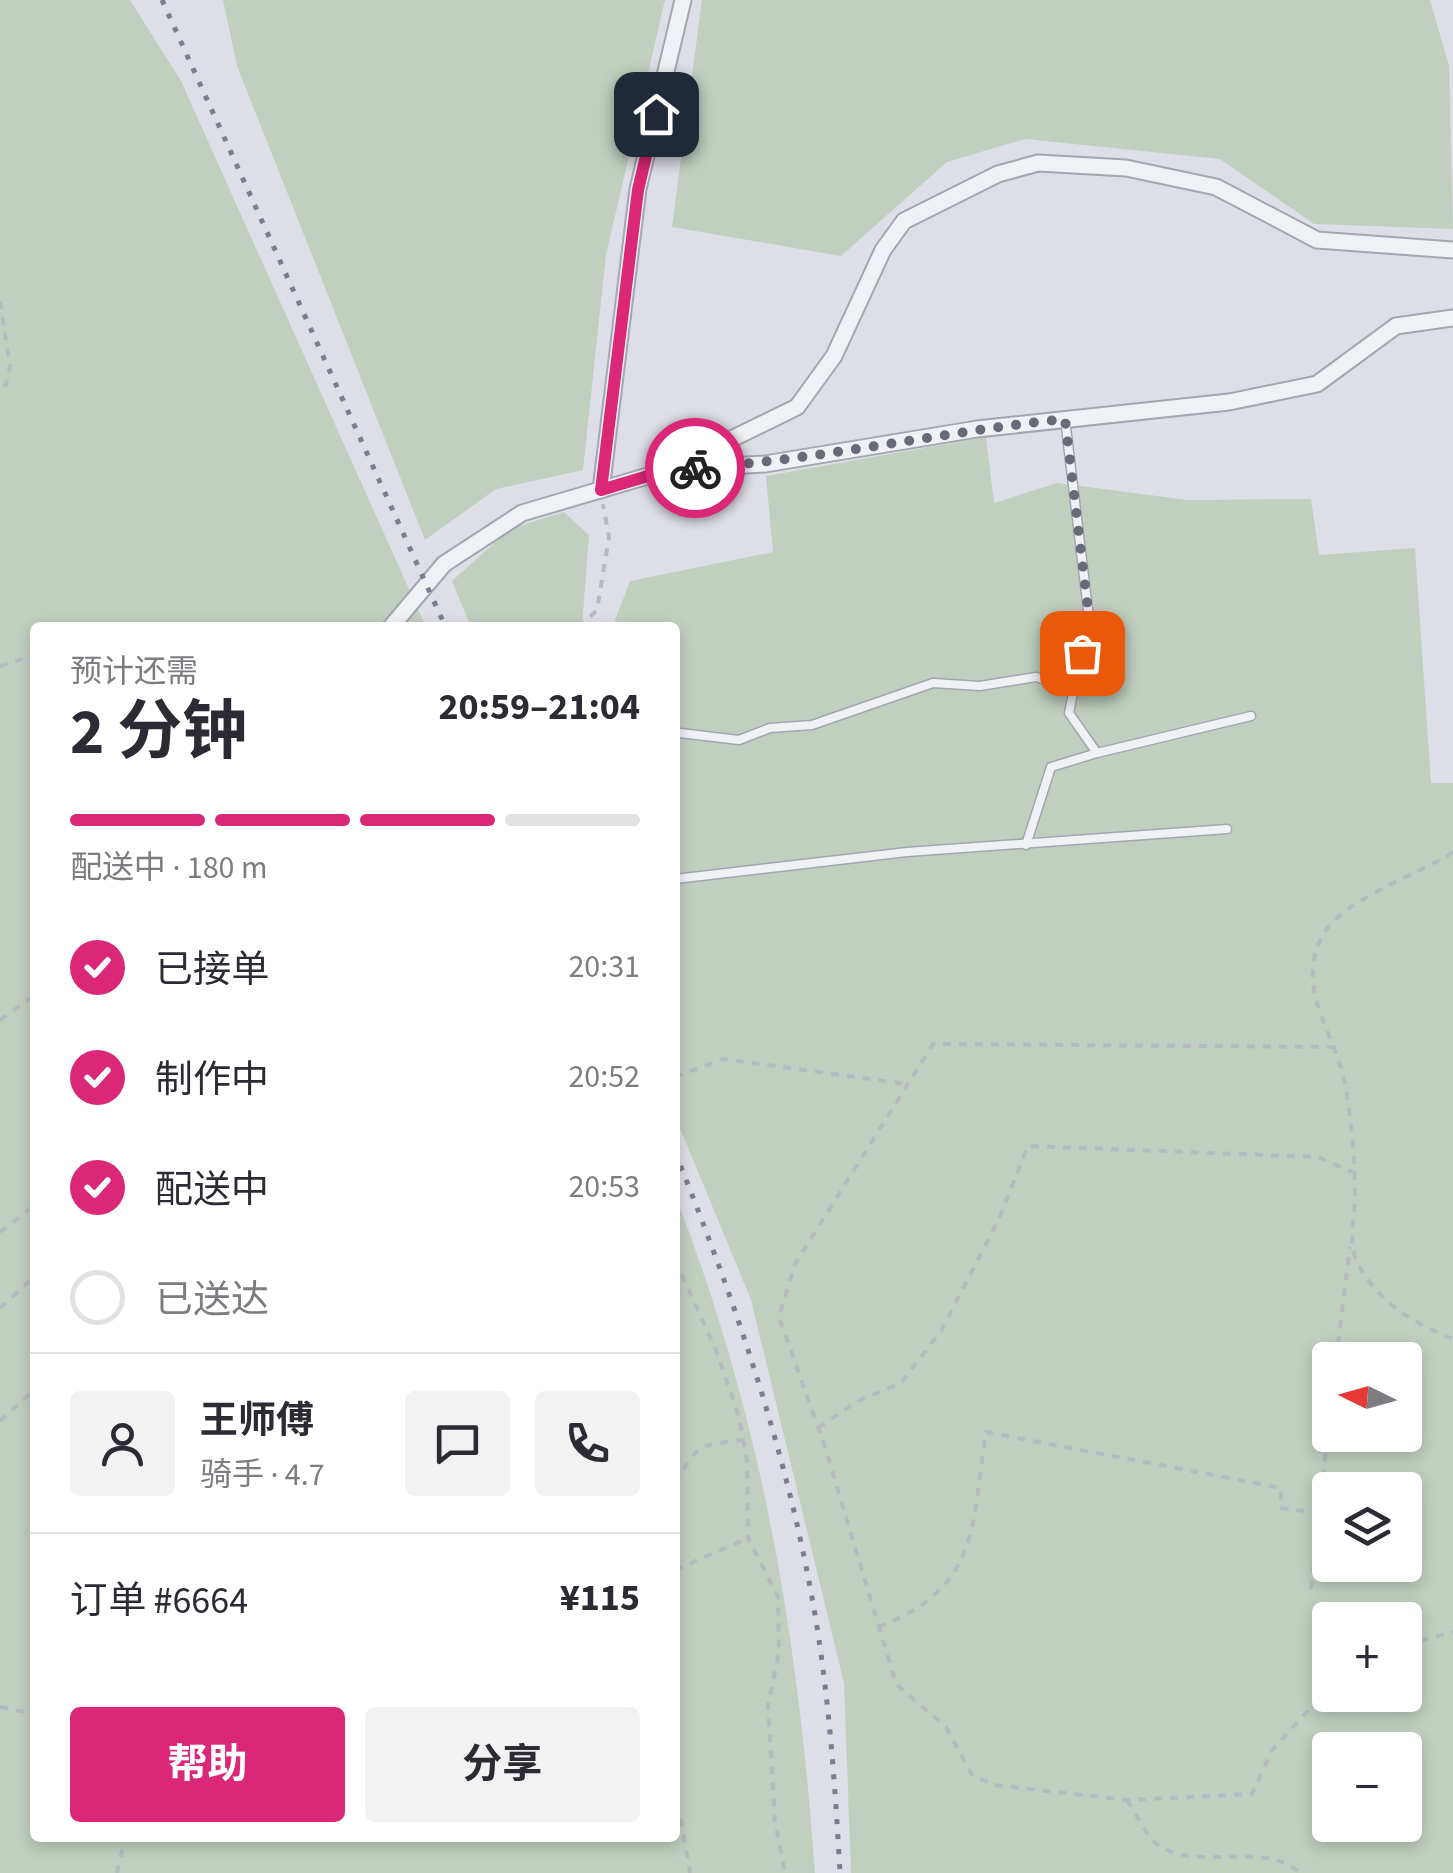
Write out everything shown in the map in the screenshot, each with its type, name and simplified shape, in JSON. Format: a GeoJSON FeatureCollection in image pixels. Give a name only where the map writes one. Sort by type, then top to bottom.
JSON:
{"type":"FeatureCollection","features":[{"type":"Feature","properties":{"kind":"street"},"geometry":{"type":"LineString","coordinates":[[601,490],[638,190],[683,0]]}},
{"type":"Feature","properties":{"kind":"street"},"geometry":{"type":"LineString","coordinates":[[395,622],[444,564],[522,513],[668,470],[796,406],[834,356],[883,250],[904,221],[964,190],[1025,167],[1038,163],[1126,168],[1216,187],[1317,240],[1453,250]]}},
{"type":"Feature","properties":{"kind":"street"},"geometry":{"type":"LineString","coordinates":[[668,470],[765,464],[977,429],[1229,402],[1317,384],[1396,326],[1453,318]]}},
{"type":"Feature","properties":{"kind":"lane"},"geometry":{"type":"LineString","coordinates":[[1065,419],[1089,618],[1068,712],[1096,753]]}},
{"type":"Feature","properties":{"kind":"lane"},"geometry":{"type":"LineString","coordinates":[[680,733],[739,740],[770,728],[812,725],[932,683],[980,686],[1036,677],[1074,688]]}},
{"type":"Feature","properties":{"kind":"lane"},"geometry":{"type":"LineString","coordinates":[[1026,845],[1051,766],[1251,716]]}},
{"type":"Feature","properties":{"kind":"lane"},"geometry":{"type":"LineString","coordinates":[[680,878],[889,854],[1226,829]]}},
{"type":"Feature","properties":{"kind":"path"},"geometry":{"type":"LineString","coordinates":[[0,302],[10,368],[6,385],[0,386]]}},
{"type":"Feature","properties":{"kind":"path"},"geometry":{"type":"LineString","coordinates":[[585,622],[597,610],[609,537],[601,490]]}},
{"type":"Feature","properties":{"kind":"path"},"geometry":{"type":"LineString","coordinates":[[0,666],[30,657]]}},
{"type":"Feature","properties":{"kind":"path"},"geometry":{"type":"LineString","coordinates":[[1338,1342],[1351,1243],[1352,1172],[1346,1088],[1336,1048],[1321,1024],[1310,983],[1324,932],[1374,892],[1453,852]]}},
{"type":"Feature","properties":{"kind":"path"},"geometry":{"type":"LineString","coordinates":[[0,1020],[30,999]]}},
{"type":"Feature","properties":{"kind":"path"},"geometry":{"type":"LineString","coordinates":[[1312,1707],[1272,1750],[1252,1794],[1127,1800],[995,1786],[972,1776],[946,1727],[896,1684],[818,1428],[779,1317],[796,1264],[933,1044],[1336,1048]]}},
{"type":"Feature","properties":{"kind":"path"},"geometry":{"type":"LineString","coordinates":[[680,1075],[724,1060],[763,1062],[814,1075],[907,1084]]}},
{"type":"Feature","properties":{"kind":"path"},"geometry":{"type":"LineString","coordinates":[[818,1428],[856,1402],[901,1383],[940,1332],[998,1221],[1028,1146],[1318,1157],[1352,1172]]}},
{"type":"Feature","properties":{"kind":"path"},"geometry":{"type":"LineString","coordinates":[[0,1232],[30,1209]]}},
{"type":"Feature","properties":{"kind":"path"},"geometry":{"type":"LineString","coordinates":[[1351,1243],[1358,1265],[1393,1311],[1453,1339]]}},
{"type":"Feature","properties":{"kind":"path"},"geometry":{"type":"LineString","coordinates":[[680,1271],[716,1350],[743,1440],[748,1538],[778,1596],[779,1652],[768,1706],[775,1820],[786,1873]]}},
{"type":"Feature","properties":{"kind":"path"},"geometry":{"type":"LineString","coordinates":[[0,1308],[30,1281]]}},
{"type":"Feature","properties":{"kind":"path"},"geometry":{"type":"LineString","coordinates":[[0,1421],[30,1394]]}},
{"type":"Feature","properties":{"kind":"path"},"geometry":{"type":"LineString","coordinates":[[878,1628],[916,1613],[959,1571],[972,1528],[986,1432],[1282,1488],[1281,1508],[1312,1512]]}},
{"type":"Feature","properties":{"kind":"path"},"geometry":{"type":"LineString","coordinates":[[680,1474],[692,1453],[708,1444],[743,1440]]}},
{"type":"Feature","properties":{"kind":"path"},"geometry":{"type":"LineString","coordinates":[[680,1568],[748,1538]]}},
{"type":"Feature","properties":{"kind":"path"},"geometry":{"type":"LineString","coordinates":[[1311,1589],[1312,1580]]}},
{"type":"Feature","properties":{"kind":"path"},"geometry":{"type":"LineString","coordinates":[[1422,1640],[1453,1632]]}},
{"type":"Feature","properties":{"kind":"path"},"geometry":{"type":"LineString","coordinates":[[0,1707],[30,1713]]}},
{"type":"Feature","properties":{"kind":"path"},"geometry":{"type":"LineString","coordinates":[[1127,1800],[1157,1844],[1188,1856],[1270,1859],[1300,1873]]}},
{"type":"Feature","properties":{"kind":"path"},"geometry":{"type":"LineString","coordinates":[[681,1818],[690,1873]]}},
{"type":"Feature","properties":{"kind":"path"},"geometry":{"type":"LineString","coordinates":[[117,1873],[125,1842]]}},
{"type":"Feature","properties":{"kind":"green space"},"geometry":{"type":"Polygon","coordinates":[[[0,0],[130,0],[181,81],[424,622],[30,622],[30,1842],[680,1842],[680,1209],[731,1362],[771,1528],[798,1698],[815,1873],[0,1873],[0,0]]]}},
{"type":"Feature","properties":{"kind":"green space"},"geometry":{"type":"Polygon","coordinates":[[[223,0],[665,0],[606,255],[583,470],[496,489],[425,540],[237,66],[223,0]]]}},
{"type":"Feature","properties":{"kind":"green space"},"geometry":{"type":"Polygon","coordinates":[[[702,0],[1430,0],[1449,66],[1453,229],[1314,224],[1220,159],[1025,139],[947,162],[841,256],[672,227],[702,0]]]}},
{"type":"Feature","properties":{"kind":"green space"},"geometry":{"type":"Polygon","coordinates":[[[986,437],[994,503],[1057,483],[1188,500],[1311,499],[1319,555],[1415,548],[1431,783],[1453,783],[1453,1873],[851,1873],[844,1683],[751,1300],[680,1128],[680,622],[614,622],[630,581],[773,552],[766,476],[986,437]]]}},
{"type":"Feature","properties":{"kind":"green space"},"geometry":{"type":"Polygon","coordinates":[[[564,512],[589,535],[582,622],[469,622],[452,581],[510,529],[564,512]]]}},
{"type":"Feature","properties":{"kind":"railway"},"geometry":{"type":"LineString","coordinates":[[162,0],[443,622]]}},
{"type":"Feature","properties":{"kind":"railway"},"geometry":{"type":"LineString","coordinates":[[680,1165],[743,1336],[797,1525],[825,1681],[840,1873]]}},
{"type":"Feature","properties":{"kind":"way so far"},"geometry":{"type":"LineString","coordinates":[[695,468],[765,464],[977,429],[1065,419],[1082,531],[1089,618],[1082,653]]}},
{"type":"Feature","properties":{"kind":"route"},"geometry":{"type":"LineString","coordinates":[[656,114],[638,190],[601,490],[668,470],[695,468]]}}]}
